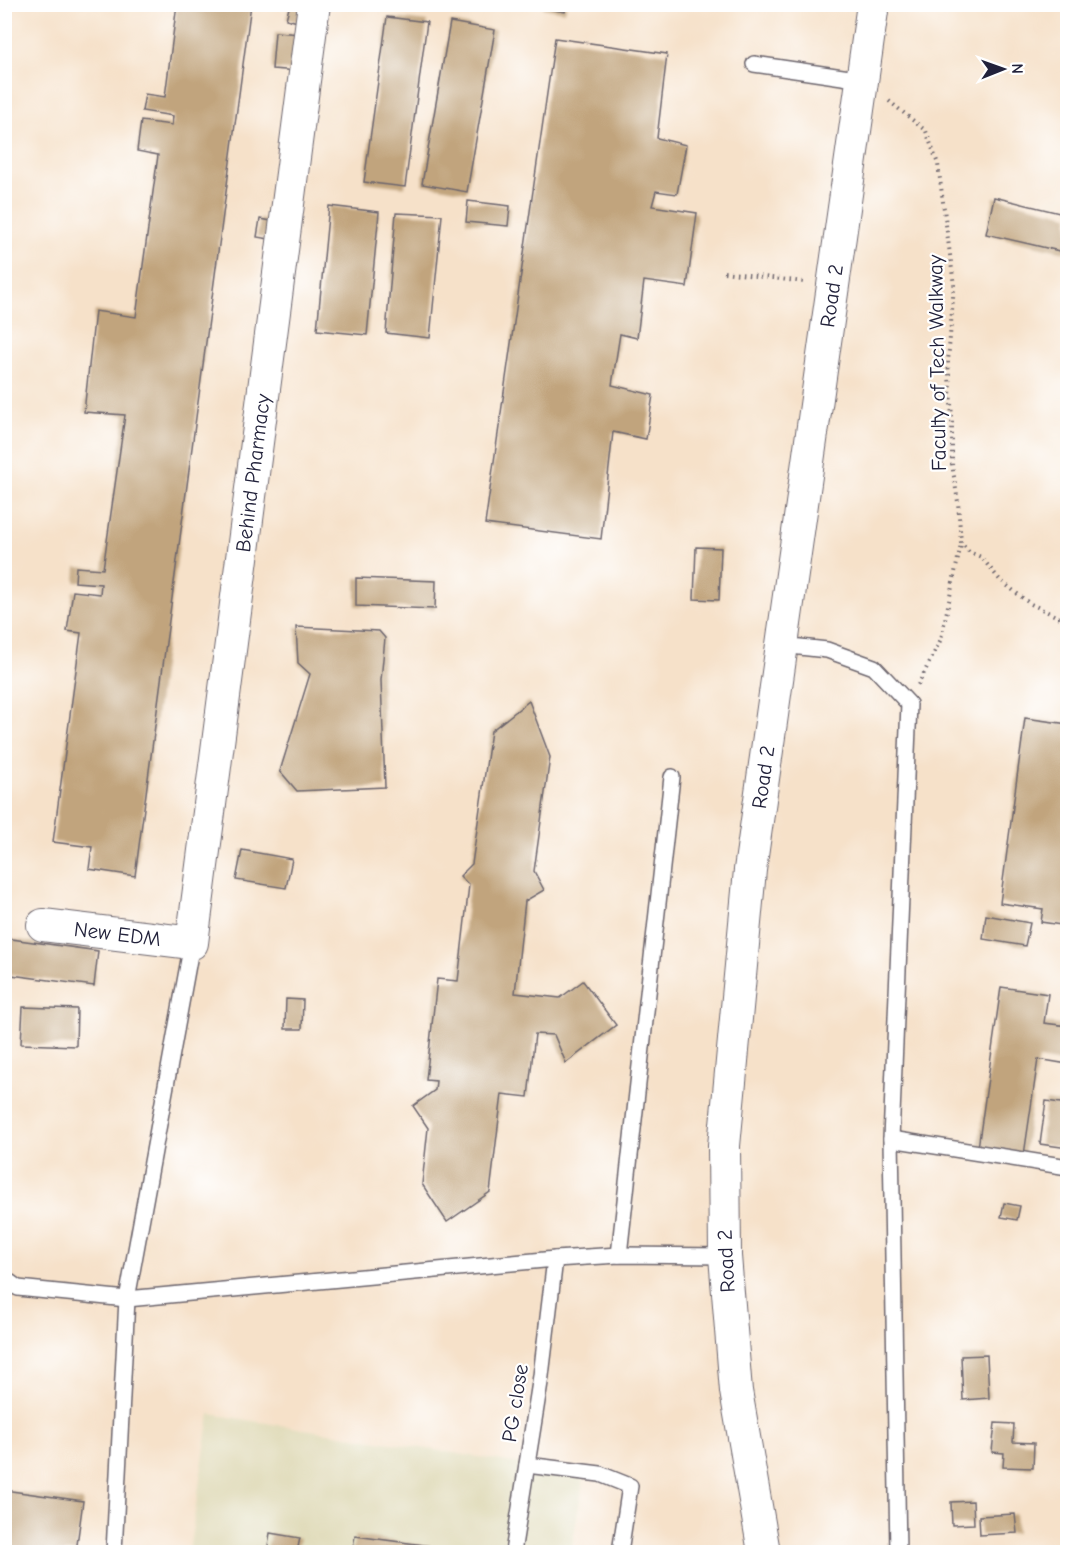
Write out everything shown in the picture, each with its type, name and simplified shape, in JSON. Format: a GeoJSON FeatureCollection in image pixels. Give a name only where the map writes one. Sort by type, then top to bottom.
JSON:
{"type":"FeatureCollection","features":[{"type":"Feature","properties":{"kind":"street","name":"Behind Pharmacy"},"geometry":{"type":"LineString","coordinates":[[192,943],[314,4]]}},
{"type":"Feature","properties":{"kind":"street","name":"Road 2"},"geometry":{"type":"LineString","coordinates":[[764,1552],[736,1391],[724,1256],[724,1146],[750,870],[873,4]]}},
{"type":"Feature","properties":{"kind":"street","name":"New EDM"},"geometry":{"type":"LineString","coordinates":[[43,925],[192,943]]}},
{"type":"Feature","properties":{"kind":"lane"},"geometry":{"type":"LineString","coordinates":[[754,64],[863,80]]}},
{"type":"Feature","properties":{"kind":"lane"},"geometry":{"type":"LineString","coordinates":[[782,645],[827,650],[874,667],[909,704],[891,1140],[898,1552]]}},
{"type":"Feature","properties":{"kind":"lane"},"geometry":{"type":"LineString","coordinates":[[619,1255],[672,777]]}},
{"type":"Feature","properties":{"kind":"lane"},"geometry":{"type":"LineString","coordinates":[[114,1552],[127,1299],[192,943]]}},
{"type":"Feature","properties":{"kind":"lane"},"geometry":{"type":"LineString","coordinates":[[891,1140],[1068,1167]]}},
{"type":"Feature","properties":{"kind":"lane"},"geometry":{"type":"LineString","coordinates":[[4,1278],[18,1288],[127,1299],[555,1259],[619,1255],[724,1256]]}},
{"type":"Feature","properties":{"kind":"lane","name":"PG close"},"geometry":{"type":"LineString","coordinates":[[513,1552],[541,1376],[555,1259]]}},
{"type":"Feature","properties":{"kind":"lane"},"geometry":{"type":"LineString","coordinates":[[527,1465],[600,1474],[630,1486],[620,1552]]}},
{"type":"Feature","properties":{"kind":"path","name":"Faculty of Tech Walkway"},"geometry":{"type":"LineString","coordinates":[[863,80],[926,131],[938,164],[954,285],[948,362],[952,417],[952,464],[961,543],[941,639],[909,704]]}},
{"type":"Feature","properties":{"kind":"path"},"geometry":{"type":"LineString","coordinates":[[724,272],[834,286]]}},
{"type":"Feature","properties":{"kind":"path"},"geometry":{"type":"LineString","coordinates":[[961,543],[969,552],[981,556],[1000,580],[1029,603],[1068,622]]}},
{"type":"Feature","properties":{"kind":"shaded area"},"geometry":{"type":"Polygon","coordinates":[[[210,1414],[527,1465],[584,1478],[571,1552],[189,1552],[210,1414]]]}},
{"type":"Feature","properties":{"kind":"building"},"geometry":{"type":"Polygon","coordinates":[[[177,4],[251,4],[135,876],[89,869],[92,847],[53,842],[81,633],[67,631],[73,591],[100,594],[101,584],[75,582],[76,567],[103,569],[125,415],[84,412],[95,311],[136,317],[158,155],[137,151],[141,121],[172,125],[173,116],[142,111],[145,94],[165,97],[177,4]]]}},
{"type":"Feature","properties":{"kind":"building"},"geometry":{"type":"Polygon","coordinates":[[[290,4],[311,4],[306,24],[286,19],[290,4]]]}},
{"type":"Feature","properties":{"kind":"building"},"geometry":{"type":"Polygon","coordinates":[[[544,4],[567,4],[565,12],[543,8],[544,4]]]}},
{"type":"Feature","properties":{"kind":"building"},"geometry":{"type":"Polygon","coordinates":[[[387,17],[427,22],[405,187],[364,182],[387,17]]]}},
{"type":"Feature","properties":{"kind":"building"},"geometry":{"type":"Polygon","coordinates":[[[450,22],[495,30],[467,192],[422,184],[450,22]]]}},
{"type":"Feature","properties":{"kind":"building"},"geometry":{"type":"Polygon","coordinates":[[[275,32],[300,34],[298,71],[272,69],[275,32]]]}},
{"type":"Feature","properties":{"kind":"building"},"geometry":{"type":"Polygon","coordinates":[[[555,38],[667,54],[657,138],[686,145],[677,194],[656,191],[652,206],[697,213],[687,287],[644,281],[637,338],[620,334],[612,385],[653,395],[646,439],[613,432],[601,539],[485,524],[555,38]]]}},
{"type":"Feature","properties":{"kind":"building"},"geometry":{"type":"Polygon","coordinates":[[[994,197],[1068,215],[1068,253],[986,234],[994,197]]]}},
{"type":"Feature","properties":{"kind":"building"},"geometry":{"type":"Polygon","coordinates":[[[468,201],[510,206],[508,226],[466,222],[468,201]]]}},
{"type":"Feature","properties":{"kind":"building"},"geometry":{"type":"Polygon","coordinates":[[[329,206],[379,212],[367,335],[317,330],[329,206]]]}},
{"type":"Feature","properties":{"kind":"building"},"geometry":{"type":"Polygon","coordinates":[[[396,213],[442,215],[430,338],[386,333],[396,213]]]}},
{"type":"Feature","properties":{"kind":"building"},"geometry":{"type":"Polygon","coordinates":[[[260,219],[277,222],[274,240],[257,237],[260,219]]]}},
{"type":"Feature","properties":{"kind":"building"},"geometry":{"type":"Polygon","coordinates":[[[696,547],[721,548],[719,600],[694,599],[696,547]]]}},
{"type":"Feature","properties":{"kind":"building"},"geometry":{"type":"Polygon","coordinates":[[[356,578],[436,581],[435,609],[356,606],[356,578]]]}},
{"type":"Feature","properties":{"kind":"building"},"geometry":{"type":"Polygon","coordinates":[[[296,627],[379,631],[385,638],[381,680],[385,787],[297,791],[280,771],[310,674],[298,663],[296,627]]]}},
{"type":"Feature","properties":{"kind":"building"},"geometry":{"type":"Polygon","coordinates":[[[529,701],[550,757],[534,871],[544,890],[525,901],[515,993],[560,998],[583,981],[616,1025],[566,1063],[554,1035],[535,1034],[528,1097],[502,1094],[490,1192],[447,1222],[422,1184],[428,1128],[413,1106],[435,1090],[436,1081],[426,1080],[437,979],[458,981],[469,885],[460,876],[472,864],[491,731],[529,701]]]}},
{"type":"Feature","properties":{"kind":"building"},"geometry":{"type":"Polygon","coordinates":[[[1025,718],[1068,724],[1068,926],[1041,922],[1043,909],[1000,903],[1025,718]]]}},
{"type":"Feature","properties":{"kind":"building"},"geometry":{"type":"Polygon","coordinates":[[[242,850],[292,859],[286,888],[236,880],[242,850]]]}},
{"type":"Feature","properties":{"kind":"building"},"geometry":{"type":"Polygon","coordinates":[[[986,915],[1030,923],[1025,946],[983,939],[986,915]]]}},
{"type":"Feature","properties":{"kind":"building"},"geometry":{"type":"Polygon","coordinates":[[[4,938],[98,951],[94,986],[4,974],[4,938]]]}},
{"type":"Feature","properties":{"kind":"building"},"geometry":{"type":"Polygon","coordinates":[[[1001,987],[1048,994],[1044,1023],[1068,1026],[1068,1064],[1038,1059],[1024,1155],[978,1148],[1001,987]]]}},
{"type":"Feature","properties":{"kind":"building"},"geometry":{"type":"Polygon","coordinates":[[[286,999],[303,1000],[302,1029],[285,1029],[286,999]]]}},
{"type":"Feature","properties":{"kind":"building"},"geometry":{"type":"Polygon","coordinates":[[[23,1007],[77,1009],[76,1046],[21,1044],[23,1007]]]}},
{"type":"Feature","properties":{"kind":"building"},"geometry":{"type":"Polygon","coordinates":[[[1046,1101],[1068,1104],[1068,1148],[1040,1144],[1046,1101]]]}},
{"type":"Feature","properties":{"kind":"building"},"geometry":{"type":"Polygon","coordinates":[[[1004,1203],[1020,1206],[1017,1220],[1001,1217],[1004,1203]]]}},
{"type":"Feature","properties":{"kind":"building"},"geometry":{"type":"Polygon","coordinates":[[[987,1355],[989,1398],[963,1400],[961,1356],[987,1355]]]}},
{"type":"Feature","properties":{"kind":"building"},"geometry":{"type":"Polygon","coordinates":[[[995,1423],[1014,1424],[1013,1442],[1034,1443],[1033,1468],[1003,1467],[1004,1453],[992,1452],[995,1423]]]}},
{"type":"Feature","properties":{"kind":"building"},"geometry":{"type":"Polygon","coordinates":[[[4,1490],[83,1501],[76,1552],[11,1552],[12,1544],[4,1543],[4,1490]]]}},
{"type":"Feature","properties":{"kind":"building"},"geometry":{"type":"Polygon","coordinates":[[[973,1501],[974,1524],[952,1525],[951,1502],[973,1501]]]}},
{"type":"Feature","properties":{"kind":"building"},"geometry":{"type":"Polygon","coordinates":[[[1015,1514],[1017,1533],[980,1535],[979,1516],[1015,1514]]]}},
{"type":"Feature","properties":{"kind":"building"},"geometry":{"type":"Polygon","coordinates":[[[270,1533],[300,1538],[297,1552],[267,1552],[270,1533]]]}},
{"type":"Feature","properties":{"kind":"building"},"geometry":{"type":"Polygon","coordinates":[[[355,1536],[431,1546],[430,1552],[352,1552],[355,1536]]]}}]}
